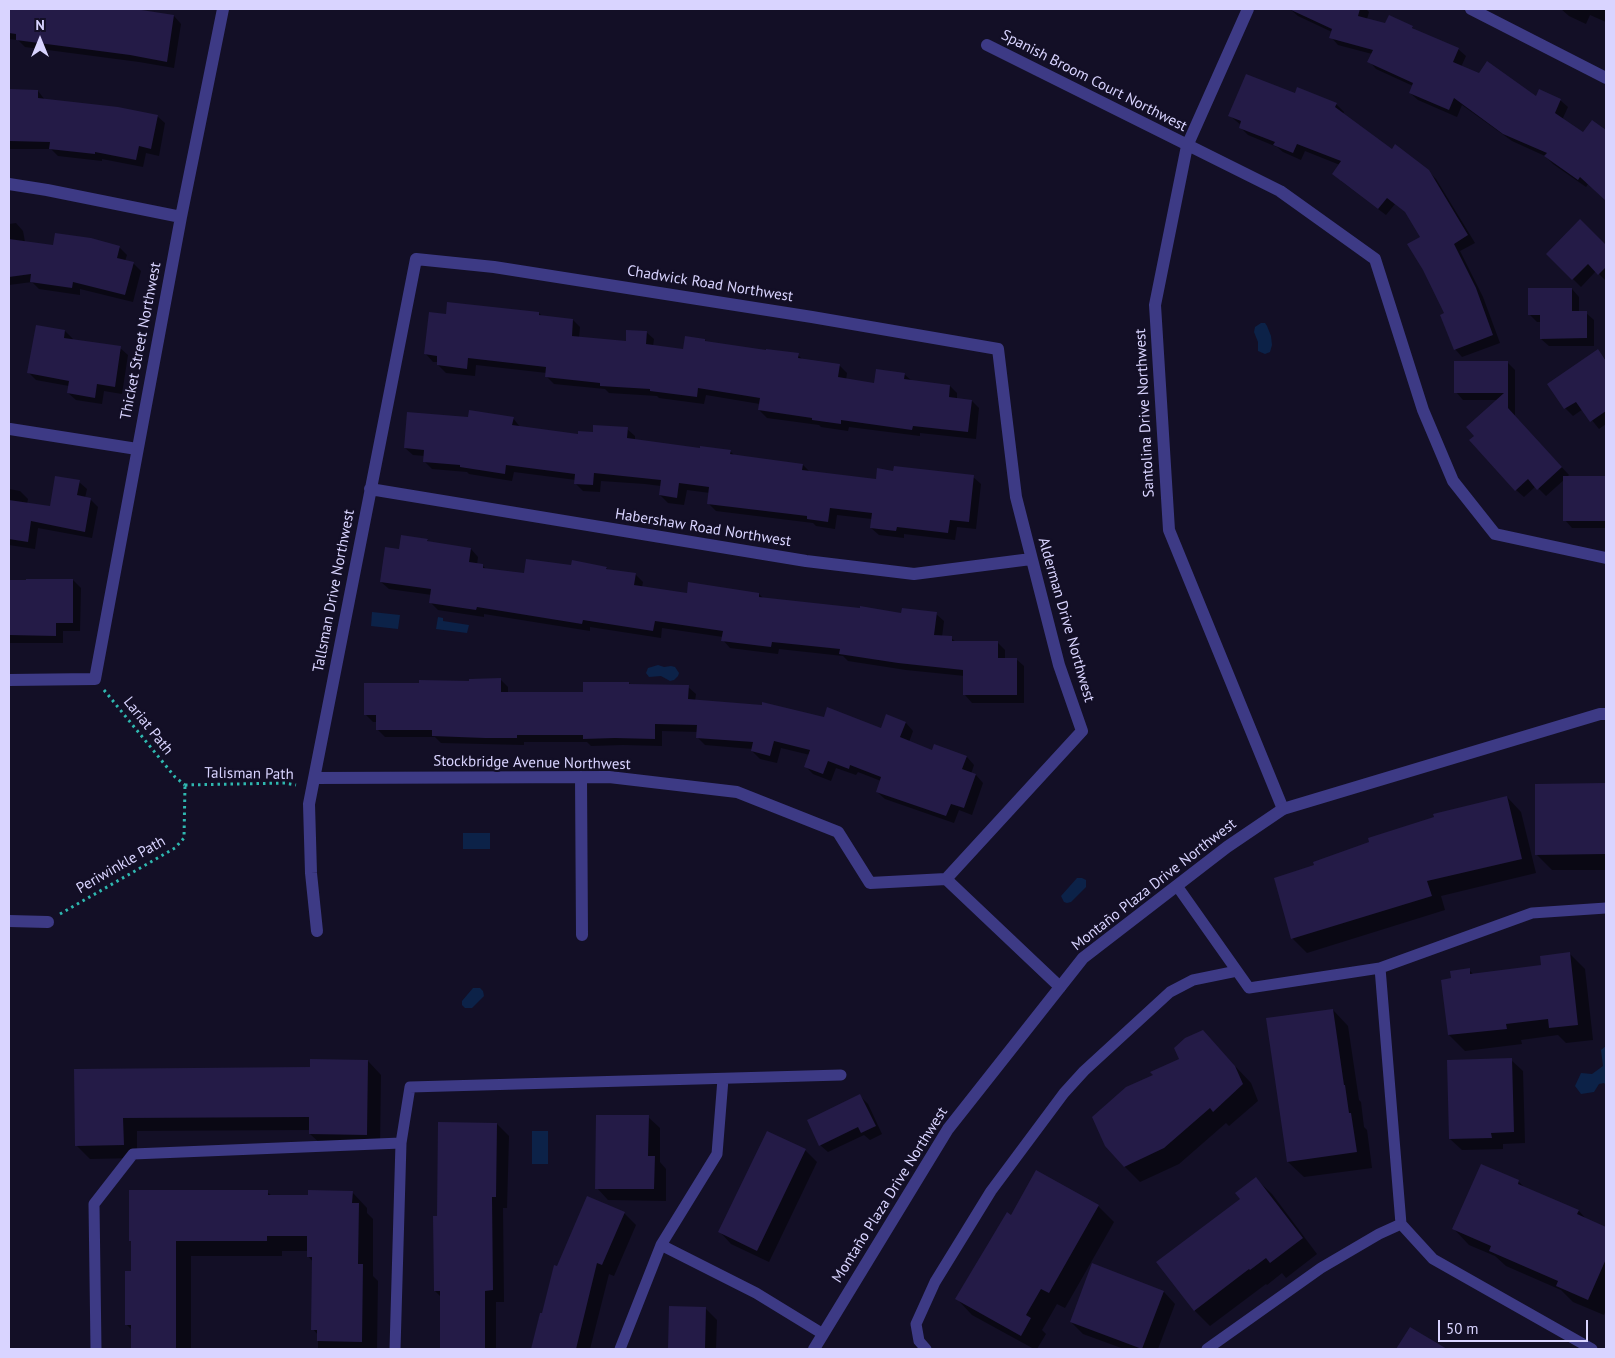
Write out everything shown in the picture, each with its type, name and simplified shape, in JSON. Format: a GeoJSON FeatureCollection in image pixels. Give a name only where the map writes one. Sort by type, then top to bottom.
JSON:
{"type":"FeatureCollection","features":[{"type":"Feature","properties":{"kind":"street","name":"Thicket Street Northwest"},"geometry":{"type":"LineString","coordinates":[[96,680],[137,449],[223,9]]}},
{"type":"Feature","properties":{"kind":"street","name":"Santolina Drive Northwest"},"geometry":{"type":"LineString","coordinates":[[1248,9],[1187,146],[1156,305],[1168,530],[1283,809]]}},
{"type":"Feature","properties":{"kind":"street"},"geometry":{"type":"LineString","coordinates":[[1471,9],[1606,78]]}},
{"type":"Feature","properties":{"kind":"street","name":"Spanish Broom Court Northwest"},"geometry":{"type":"LineString","coordinates":[[987,45],[1280,191],[1375,258],[1423,410],[1454,482],[1495,534],[1606,558]]}},
{"type":"Feature","properties":{"kind":"street"},"geometry":{"type":"LineString","coordinates":[[9,184],[181,217]]}},
{"type":"Feature","properties":{"kind":"street","name":"Chadwick Road Northwest"},"geometry":{"type":"LineString","coordinates":[[416,259],[494,267],[812,317],[998,349]]}},
{"type":"Feature","properties":{"kind":"street","name":"Tallsman Drive Northwest"},"geometry":{"type":"LineString","coordinates":[[317,931],[311,872],[309,804],[416,259]]}},
{"type":"Feature","properties":{"kind":"street","name":"Alderman Drive Northwest"},"geometry":{"type":"LineString","coordinates":[[946,879],[1082,731],[1059,665],[1016,497],[998,349]]}},
{"type":"Feature","properties":{"kind":"street"},"geometry":{"type":"LineString","coordinates":[[10,429],[137,449]]}},
{"type":"Feature","properties":{"kind":"street","name":"Habershaw Road Northwest"},"geometry":{"type":"LineString","coordinates":[[370,489],[806,561],[914,574],[1032,559]]}},
{"type":"Feature","properties":{"kind":"street"},"geometry":{"type":"LineString","coordinates":[[9,680],[96,680]]}},
{"type":"Feature","properties":{"kind":"street","name":"Montaño Plaza Drive Northwest"},"geometry":{"type":"LineString","coordinates":[[814,1349],[948,1129],[1083,958],[1227,847],[1283,809],[1606,714]]}},
{"type":"Feature","properties":{"kind":"street"},"geometry":{"type":"LineString","coordinates":[[581,777],[582,935]]}},
{"type":"Feature","properties":{"kind":"street","name":"Stockbridge Avenue Northwest"},"geometry":{"type":"LineString","coordinates":[[313,783],[609,777],[737,792],[838,832],[870,884],[946,879]]}},
{"type":"Feature","properties":{"kind":"street"},"geometry":{"type":"LineString","coordinates":[[946,879],[1060,987]]}},
{"type":"Feature","properties":{"kind":"street"},"geometry":{"type":"LineString","coordinates":[[9,921],[48,922]]}},
{"type":"Feature","properties":{"kind":"lane"},"geometry":{"type":"LineString","coordinates":[[1177,886],[1249,988],[1380,968],[1532,913],[1606,908]]}},
{"type":"Feature","properties":{"kind":"lane"},"geometry":{"type":"LineString","coordinates":[[1380,968],[1401,1224],[1433,1259],[1592,1349]]}},
{"type":"Feature","properties":{"kind":"lane"},"geometry":{"type":"LineString","coordinates":[[926,1349],[919,1341],[916,1324],[934,1282],[991,1191],[1064,1093],[1084,1070],[1170,992],[1193,980],[1237,971]]}},
{"type":"Feature","properties":{"kind":"lane"},"geometry":{"type":"LineString","coordinates":[[395,1349],[401,1142],[410,1087],[841,1075]]}},
{"type":"Feature","properties":{"kind":"lane"},"geometry":{"type":"LineString","coordinates":[[620,1349],[661,1245],[717,1154],[723,1078]]}},
{"type":"Feature","properties":{"kind":"lane"},"geometry":{"type":"LineString","coordinates":[[96,1349],[94,1204],[132,1154],[401,1142]]}},
{"type":"Feature","properties":{"kind":"lane"},"geometry":{"type":"LineString","coordinates":[[1207,1349],[1321,1268],[1378,1234],[1401,1224]]}},
{"type":"Feature","properties":{"kind":"lane"},"geometry":{"type":"LineString","coordinates":[[661,1245],[756,1293],[823,1334]]}},
{"type":"Feature","properties":{"kind":"path","name":"Lariat Path"},"geometry":{"type":"LineString","coordinates":[[96,680],[175,777],[185,785]]}},
{"type":"Feature","properties":{"kind":"path","name":"Talisman Path"},"geometry":{"type":"LineString","coordinates":[[185,785],[313,783]]}},
{"type":"Feature","properties":{"kind":"path","name":"Periwinkle Path"},"geometry":{"type":"LineString","coordinates":[[48,922],[175,848],[184,838],[185,785]]}},
{"type":"Feature","properties":{"kind":"water"},"geometry":{"type":"Polygon","coordinates":[[[1265,323],[1271,336],[1272,345],[1270,352],[1265,354],[1258,351],[1258,342],[1254,332],[1255,327],[1265,323]]]}},
{"type":"Feature","properties":{"kind":"water"},"geometry":{"type":"Polygon","coordinates":[[[372,612],[400,615],[398,629],[371,626],[372,612]]]}},
{"type":"Feature","properties":{"kind":"water"},"geometry":{"type":"Polygon","coordinates":[[[438,617],[443,618],[443,621],[469,625],[467,633],[436,629],[438,617]]]}},
{"type":"Feature","properties":{"kind":"water"},"geometry":{"type":"Polygon","coordinates":[[[658,665],[675,667],[679,673],[678,676],[670,681],[661,676],[649,677],[646,673],[648,668],[658,665]]]}},
{"type":"Feature","properties":{"kind":"water"},"geometry":{"type":"Polygon","coordinates":[[[463,833],[490,833],[490,849],[463,849],[463,833]]]}},
{"type":"Feature","properties":{"kind":"water"},"geometry":{"type":"Polygon","coordinates":[[[1077,878],[1086,880],[1086,887],[1071,902],[1064,902],[1061,896],[1077,878]]]}},
{"type":"Feature","properties":{"kind":"water"},"geometry":{"type":"Polygon","coordinates":[[[473,988],[480,988],[484,996],[472,1008],[465,1008],[462,1005],[462,1001],[473,988]]]}},
{"type":"Feature","properties":{"kind":"water"},"geometry":{"type":"Polygon","coordinates":[[[1606,1046],[1606,1085],[1604,1083],[1599,1084],[1594,1092],[1581,1094],[1575,1086],[1581,1073],[1592,1074],[1603,1066],[1601,1050],[1606,1046]]]}},
{"type":"Feature","properties":{"kind":"water"},"geometry":{"type":"Polygon","coordinates":[[[532,1131],[548,1131],[548,1164],[532,1164],[532,1131]]]}},
{"type":"Feature","properties":{"kind":"building"},"geometry":{"type":"Polygon","coordinates":[[[9,9],[135,9],[174,15],[167,62],[130,55],[16,40],[16,34],[9,33],[9,9]]]}},
{"type":"Feature","properties":{"kind":"building"},"geometry":{"type":"Polygon","coordinates":[[[1289,9],[1360,9],[1358,16],[1385,23],[1389,15],[1413,26],[1412,28],[1459,48],[1453,62],[1479,73],[1487,61],[1536,96],[1539,89],[1561,99],[1555,113],[1583,132],[1592,120],[1606,130],[1606,201],[1580,177],[1578,180],[1544,156],[1547,153],[1503,134],[1454,98],[1449,110],[1409,93],[1413,83],[1367,62],[1373,50],[1329,38],[1332,29],[1289,9]]]}},
{"type":"Feature","properties":{"kind":"building"},"geometry":{"type":"Polygon","coordinates":[[[1246,74],[1295,93],[1297,87],[1337,103],[1335,107],[1392,149],[1395,144],[1429,170],[1468,235],[1454,244],[1476,288],[1493,335],[1454,350],[1440,315],[1444,313],[1423,270],[1407,244],[1420,237],[1405,212],[1387,198],[1378,209],[1332,174],[1341,161],[1297,144],[1293,153],[1273,145],[1275,142],[1239,128],[1241,121],[1228,116],[1246,74]]]}},
{"type":"Feature","properties":{"kind":"building"},"geometry":{"type":"Polygon","coordinates":[[[9,89],[38,90],[38,98],[118,107],[158,115],[151,149],[139,146],[136,160],[95,152],[95,154],[49,149],[50,142],[9,141],[9,89]]]}},
{"type":"Feature","properties":{"kind":"building"},"geometry":{"type":"Polygon","coordinates":[[[1580,219],[1606,245],[1606,267],[1598,275],[1588,264],[1572,280],[1546,254],[1580,219]]]}},
{"type":"Feature","properties":{"kind":"building"},"geometry":{"type":"Polygon","coordinates":[[[55,233],[91,238],[120,246],[117,258],[134,262],[125,295],[73,282],[72,288],[30,282],[31,274],[9,277],[9,239],[53,245],[55,233]]]}},
{"type":"Feature","properties":{"kind":"building"},"geometry":{"type":"Polygon","coordinates":[[[1528,288],[1572,288],[1572,311],[1587,311],[1587,338],[1540,339],[1540,315],[1528,315],[1528,288]]]}},
{"type":"Feature","properties":{"kind":"building"},"geometry":{"type":"Polygon","coordinates":[[[447,302],[539,312],[539,315],[573,319],[572,336],[626,341],[626,330],[647,331],[646,344],[683,349],[685,336],[705,339],[705,341],[799,353],[798,358],[840,364],[838,377],[874,383],[876,369],[905,373],[904,379],[950,385],[949,397],[972,400],[968,432],[913,426],[912,430],[841,420],[841,424],[812,420],[812,418],[758,410],[760,398],[698,388],[697,397],[650,391],[650,389],[600,386],[600,383],[545,377],[546,367],[468,358],[467,369],[437,365],[437,356],[424,354],[429,312],[446,314],[447,302]]]}},
{"type":"Feature","properties":{"kind":"building"},"geometry":{"type":"Polygon","coordinates":[[[36,325],[65,330],[64,338],[121,346],[115,387],[97,384],[95,398],[67,393],[69,381],[27,373],[36,325]]]}},
{"type":"Feature","properties":{"kind":"building"},"geometry":{"type":"Polygon","coordinates":[[[1598,349],[1606,361],[1606,411],[1590,422],[1576,402],[1564,409],[1547,384],[1598,349]]]}},
{"type":"Feature","properties":{"kind":"building"},"geometry":{"type":"Polygon","coordinates":[[[1454,361],[1508,361],[1508,408],[1562,467],[1537,490],[1528,479],[1515,491],[1469,440],[1474,436],[1466,427],[1504,393],[1454,393],[1454,361]]]}},
{"type":"Feature","properties":{"kind":"building"},"geometry":{"type":"Polygon","coordinates":[[[469,410],[514,417],[512,425],[578,434],[578,431],[593,432],[593,425],[628,427],[627,438],[700,448],[700,446],[731,450],[730,454],[803,464],[802,470],[876,479],[877,468],[893,471],[894,466],[974,475],[969,522],[950,520],[948,533],[897,527],[896,531],[870,528],[872,513],[830,508],[828,522],[807,519],[807,516],[707,504],[709,487],[679,483],[677,498],[659,495],[661,480],[594,473],[593,485],[574,484],[575,474],[506,465],[505,474],[460,467],[460,465],[423,462],[424,450],[404,448],[407,412],[468,417],[469,410]]]}},
{"type":"Feature","properties":{"kind":"building"},"geometry":{"type":"Polygon","coordinates":[[[55,476],[80,480],[77,495],[91,498],[85,532],[31,521],[28,542],[9,539],[9,500],[50,506],[55,476]]]}},
{"type":"Feature","properties":{"kind":"building"},"geometry":{"type":"Polygon","coordinates":[[[1563,476],[1606,476],[1606,521],[1563,521],[1563,476]]]}},
{"type":"Feature","properties":{"kind":"building"},"geometry":{"type":"Polygon","coordinates":[[[401,535],[471,548],[469,562],[483,564],[483,568],[524,573],[526,559],[571,565],[572,560],[607,567],[606,569],[636,573],[634,585],[687,593],[688,582],[759,593],[759,597],[860,608],[860,606],[901,613],[902,608],[937,612],[934,635],[952,636],[952,641],[998,641],[998,658],[1017,658],[1017,695],[963,695],[963,670],[839,654],[840,649],[772,642],[771,647],[721,641],[723,631],[655,621],[653,631],[583,620],[582,624],[477,607],[476,610],[429,603],[431,589],[380,582],[385,547],[399,549],[401,535]]]}},
{"type":"Feature","properties":{"kind":"building"},"geometry":{"type":"Polygon","coordinates":[[[73,579],[73,623],[56,623],[56,636],[9,635],[9,580],[73,579]]]}},
{"type":"Feature","properties":{"kind":"building"},"geometry":{"type":"Polygon","coordinates":[[[501,678],[501,692],[583,692],[583,682],[689,685],[688,699],[762,705],[762,702],[824,717],[827,707],[881,728],[886,714],[906,722],[900,737],[932,750],[934,744],[967,756],[962,769],[976,774],[964,808],[951,804],[946,816],[876,792],[881,777],[850,765],[849,769],[828,761],[823,774],[804,767],[810,750],[774,741],[770,756],[751,751],[753,742],[696,738],[697,725],[655,724],[655,739],[583,739],[583,735],[517,735],[517,738],[485,738],[432,736],[432,730],[376,730],[376,715],[364,715],[364,683],[419,683],[419,680],[469,681],[469,679],[501,678]]]}},
{"type":"Feature","properties":{"kind":"building"},"geometry":{"type":"Polygon","coordinates":[[[1606,783],[1606,854],[1535,855],[1535,784],[1606,783]]]}},
{"type":"Feature","properties":{"kind":"building"},"geometry":{"type":"Polygon","coordinates":[[[1507,796],[1522,859],[1427,881],[1432,896],[1291,939],[1274,878],[1314,865],[1313,862],[1369,842],[1368,838],[1434,817],[1433,814],[1507,796]]]}},
{"type":"Feature","properties":{"kind":"building"},"geometry":{"type":"Polygon","coordinates":[[[1570,952],[1578,1025],[1549,1028],[1548,1019],[1506,1024],[1507,1029],[1448,1035],[1441,980],[1451,978],[1450,971],[1470,968],[1470,974],[1541,965],[1540,956],[1570,952]]]}},
{"type":"Feature","properties":{"kind":"building"},"geometry":{"type":"Polygon","coordinates":[[[1333,1009],[1344,1085],[1349,1113],[1351,1113],[1357,1152],[1287,1162],[1266,1018],[1333,1009]]]}},
{"type":"Feature","properties":{"kind":"building"},"geometry":{"type":"Polygon","coordinates":[[[1203,1030],[1235,1066],[1243,1084],[1213,1112],[1210,1108],[1164,1148],[1124,1167],[1105,1146],[1092,1117],[1126,1087],[1153,1075],[1150,1072],[1179,1059],[1174,1048],[1185,1038],[1203,1030]]]}},
{"type":"Feature","properties":{"kind":"building"},"geometry":{"type":"Polygon","coordinates":[[[1512,1058],[1514,1132],[1491,1133],[1492,1138],[1449,1139],[1447,1060],[1512,1058]]]}},
{"type":"Feature","properties":{"kind":"building"},"geometry":{"type":"Polygon","coordinates":[[[310,1059],[368,1060],[367,1135],[309,1134],[309,1117],[123,1118],[124,1145],[75,1146],[74,1069],[310,1067],[310,1059]]]}},
{"type":"Feature","properties":{"kind":"building"},"geometry":{"type":"Polygon","coordinates":[[[860,1094],[876,1126],[861,1133],[858,1127],[819,1146],[807,1120],[860,1094]]]}},
{"type":"Feature","properties":{"kind":"building"},"geometry":{"type":"Polygon","coordinates":[[[596,1115],[649,1115],[648,1156],[655,1156],[654,1189],[595,1189],[596,1115]]]}},
{"type":"Feature","properties":{"kind":"building"},"geometry":{"type":"Polygon","coordinates":[[[438,1122],[497,1123],[496,1197],[492,1197],[493,1290],[485,1291],[485,1349],[440,1349],[440,1291],[434,1291],[433,1216],[437,1216],[438,1122]]]}},
{"type":"Feature","properties":{"kind":"building"},"geometry":{"type":"Polygon","coordinates":[[[767,1131],[806,1149],[757,1251],[718,1232],[767,1131]]]}},
{"type":"Feature","properties":{"kind":"building"},"geometry":{"type":"Polygon","coordinates":[[[1481,1164],[1519,1180],[1518,1184],[1579,1210],[1577,1214],[1606,1227],[1606,1259],[1588,1300],[1556,1286],[1558,1281],[1489,1251],[1491,1246],[1452,1229],[1481,1164]]]}},
{"type":"Feature","properties":{"kind":"building"},"geometry":{"type":"Polygon","coordinates":[[[1036,1170],[1099,1205],[1049,1293],[1041,1289],[1026,1315],[1031,1318],[1021,1336],[955,1299],[1007,1212],[1011,1215],[1036,1170]]]}},
{"type":"Feature","properties":{"kind":"building"},"geometry":{"type":"Polygon","coordinates":[[[1256,1177],[1303,1238],[1270,1263],[1266,1258],[1249,1269],[1194,1311],[1156,1262],[1240,1199],[1235,1193],[1256,1177]]]}},
{"type":"Feature","properties":{"kind":"building"},"geometry":{"type":"Polygon","coordinates":[[[129,1190],[268,1190],[268,1195],[308,1195],[308,1190],[353,1191],[352,1203],[359,1203],[358,1264],[363,1264],[362,1342],[317,1341],[317,1330],[311,1330],[312,1257],[307,1257],[307,1236],[267,1236],[267,1241],[176,1241],[176,1349],[131,1349],[131,1325],[125,1325],[125,1271],[131,1271],[129,1190]]]}},
{"type":"Feature","properties":{"kind":"building"},"geometry":{"type":"Polygon","coordinates":[[[587,1196],[625,1212],[602,1265],[597,1263],[576,1349],[531,1349],[554,1265],[557,1266],[587,1196]]]}},
{"type":"Feature","properties":{"kind":"building"},"geometry":{"type":"Polygon","coordinates":[[[1092,1263],[1164,1291],[1142,1349],[1070,1322],[1092,1263]]]}},
{"type":"Feature","properties":{"kind":"building"},"geometry":{"type":"Polygon","coordinates":[[[669,1306],[706,1307],[705,1349],[668,1349],[669,1306]]]}},
{"type":"Feature","properties":{"kind":"building"},"geometry":{"type":"Polygon","coordinates":[[[1410,1327],[1447,1349],[1396,1349],[1410,1327]]]}}]}
